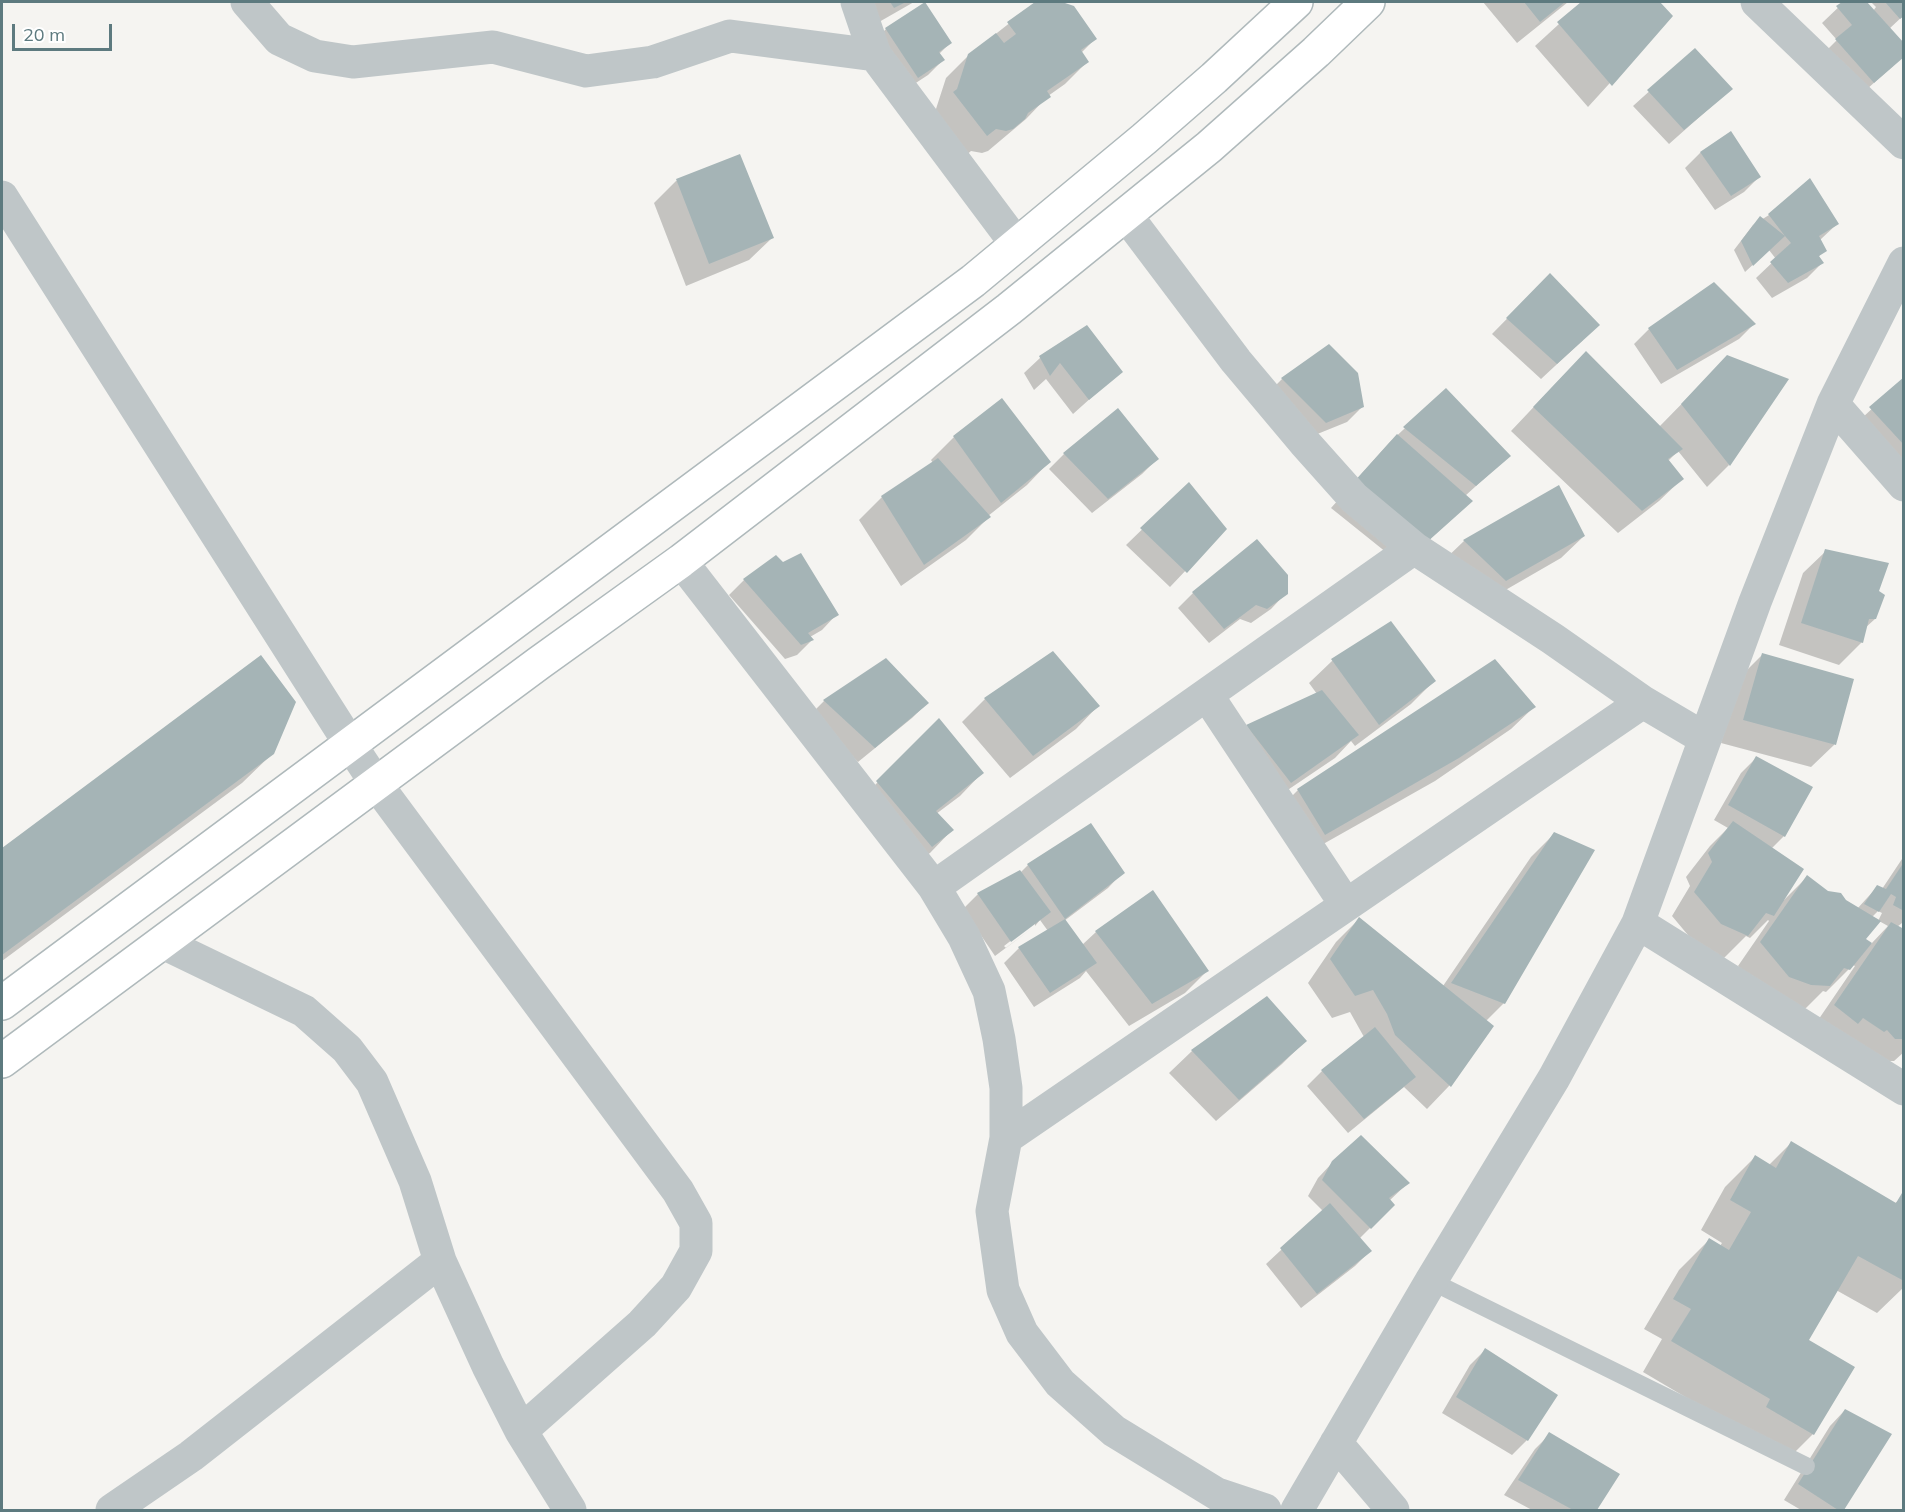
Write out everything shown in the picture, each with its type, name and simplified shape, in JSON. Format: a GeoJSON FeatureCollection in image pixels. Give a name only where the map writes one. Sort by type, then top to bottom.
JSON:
{"type":"FeatureCollection","features":[{"type":"Feature","properties":{"kind":"street"},"geometry":{"type":"LineString","coordinates":[[247,2],[279,39],[315,56],[353,62],[493,47],[586,71],[653,62],[730,36],[875,55]]}},
{"type":"Feature","properties":{"kind":"street"},"geometry":{"type":"LineString","coordinates":[[857,2],[875,55],[1017,245]]}},
{"type":"Feature","properties":{"kind":"street"},"geometry":{"type":"LineString","coordinates":[[2,1003],[963,288],[1144,139],[1296,2]]}},
{"type":"Feature","properties":{"kind":"street"},"geometry":{"type":"LineString","coordinates":[[2,1061],[539,663],[681,561],[1009,309],[1209,147],[1316,52],[1368,2]]}},
{"type":"Feature","properties":{"kind":"street"},"geometry":{"type":"LineString","coordinates":[[1757,2],[1904,143]]}},
{"type":"Feature","properties":{"kind":"street"},"geometry":{"type":"LineString","coordinates":[[2,197],[377,785],[678,1191],[696,1223],[696,1251],[676,1287],[642,1324],[521,1431]]}},
{"type":"Feature","properties":{"kind":"street"},"geometry":{"type":"LineString","coordinates":[[1126,215],[1236,361],[1354,498],[1414,548],[1644,702],[1704,738]]}},
{"type":"Feature","properties":{"kind":"street"},"geometry":{"type":"LineString","coordinates":[[1297,1510],[1431,1281],[1554,1078],[1638,923],[1755,602],[1833,404],[1904,263]]}},
{"type":"Feature","properties":{"kind":"street"},"geometry":{"type":"LineString","coordinates":[[1833,404],[1904,485]]}},
{"type":"Feature","properties":{"kind":"street"},"geometry":{"type":"LineString","coordinates":[[934,887],[1414,548]]}},
{"type":"Feature","properties":{"kind":"street"},"geometry":{"type":"LineString","coordinates":[[681,561],[934,887],[964,936],[989,991],[1006,1088],[1006,1138],[992,1211],[1003,1290],[1022,1333],[1060,1383],[1114,1431],[1217,1494],[1265,1510]]}},
{"type":"Feature","properties":{"kind":"street"},"geometry":{"type":"LineString","coordinates":[[1207,695],[1346,905]]}},
{"type":"Feature","properties":{"kind":"street"},"geometry":{"type":"LineString","coordinates":[[1006,1138],[1644,702]]}},
{"type":"Feature","properties":{"kind":"street"},"geometry":{"type":"LineString","coordinates":[[1638,923],[1903,1089]]}},
{"type":"Feature","properties":{"kind":"street"},"geometry":{"type":"LineString","coordinates":[[163,943],[304,1011],[346,1048],[372,1082],[415,1182],[440,1261],[521,1431],[570,1510]]}},
{"type":"Feature","properties":{"kind":"street"},"geometry":{"type":"LineString","coordinates":[[112,1510],[191,1456],[440,1261]]}},
{"type":"Feature","properties":{"kind":"street"},"geometry":{"type":"LineString","coordinates":[[1336,1443],[1393,1510]]}},
{"type":"Feature","properties":{"kind":"lane"},"geometry":{"type":"LineString","coordinates":[[1431,1281],[1806,1466]]}},
{"type":"Feature","properties":{"kind":"building"},"geometry":{"type":"Polygon","coordinates":[[[890,2],[906,2],[894,8],[890,2]]]}},
{"type":"Feature","properties":{"kind":"building"},"geometry":{"type":"Polygon","coordinates":[[[925,2],[952,43],[939,52],[945,60],[918,78],[885,28],[925,2]]]}},
{"type":"Feature","properties":{"kind":"building"},"geometry":{"type":"Polygon","coordinates":[[[1035,2],[1062,2],[1074,6],[1097,39],[1081,50],[1089,62],[1047,91],[1051,97],[1028,113],[1025,119],[1013,129],[1006,131],[996,129],[987,136],[953,92],[957,89],[968,54],[996,33],[1004,43],[1016,34],[1007,22],[1035,2]]]}},
{"type":"Feature","properties":{"kind":"building"},"geometry":{"type":"Polygon","coordinates":[[[1524,2],[1565,2],[1540,22],[1524,2]]]}},
{"type":"Feature","properties":{"kind":"building"},"geometry":{"type":"Polygon","coordinates":[[[1581,2],[1660,2],[1673,16],[1612,86],[1557,22],[1581,2]]]}},
{"type":"Feature","properties":{"kind":"building"},"geometry":{"type":"Polygon","coordinates":[[[1842,2],[1867,2],[1904,43],[1904,57],[1874,83],[1835,39],[1852,25],[1836,6],[1842,2]]]}},
{"type":"Feature","properties":{"kind":"building"},"geometry":{"type":"Polygon","coordinates":[[[1885,2],[1904,2],[1904,16],[1900,19],[1885,2]]]}},
{"type":"Feature","properties":{"kind":"building"},"geometry":{"type":"Polygon","coordinates":[[[1695,48],[1733,89],[1684,130],[1647,90],[1695,48]]]}},
{"type":"Feature","properties":{"kind":"building"},"geometry":{"type":"Polygon","coordinates":[[[1731,131],[1761,177],[1731,196],[1700,152],[1731,131]]]}},
{"type":"Feature","properties":{"kind":"building"},"geometry":{"type":"Polygon","coordinates":[[[740,154],[774,238],[709,264],[676,179],[740,154]]]}},
{"type":"Feature","properties":{"kind":"building"},"geometry":{"type":"Polygon","coordinates":[[[1810,178],[1839,224],[1819,236],[1827,251],[1819,256],[1824,263],[1788,283],[1770,262],[1791,243],[1768,214],[1810,178]]]}},
{"type":"Feature","properties":{"kind":"building"},"geometry":{"type":"Polygon","coordinates":[[[1760,216],[1785,236],[1753,266],[1741,241],[1760,216]]]}},
{"type":"Feature","properties":{"kind":"building"},"geometry":{"type":"Polygon","coordinates":[[[1550,273],[1600,325],[1557,364],[1506,318],[1550,273]]]}},
{"type":"Feature","properties":{"kind":"building"},"geometry":{"type":"Polygon","coordinates":[[[1714,282],[1756,324],[1677,370],[1648,328],[1714,282]]]}},
{"type":"Feature","properties":{"kind":"building"},"geometry":{"type":"Polygon","coordinates":[[[1087,325],[1123,372],[1089,400],[1060,363],[1050,376],[1039,356],[1087,325]]]}},
{"type":"Feature","properties":{"kind":"building"},"geometry":{"type":"Polygon","coordinates":[[[1329,344],[1358,373],[1364,407],[1326,423],[1281,378],[1329,344]]]}},
{"type":"Feature","properties":{"kind":"building"},"geometry":{"type":"Polygon","coordinates":[[[1586,351],[1683,449],[1668,459],[1684,479],[1642,511],[1533,407],[1586,351]]]}},
{"type":"Feature","properties":{"kind":"building"},"geometry":{"type":"Polygon","coordinates":[[[1727,355],[1789,379],[1730,466],[1681,404],[1727,355]]]}},
{"type":"Feature","properties":{"kind":"building"},"geometry":{"type":"Polygon","coordinates":[[[1904,377],[1904,445],[1869,407],[1904,377]]]}},
{"type":"Feature","properties":{"kind":"building"},"geometry":{"type":"Polygon","coordinates":[[[1446,388],[1511,456],[1476,486],[1403,427],[1446,388]]]}},
{"type":"Feature","properties":{"kind":"building"},"geometry":{"type":"Polygon","coordinates":[[[1002,398],[1051,462],[1001,503],[953,436],[1002,398]]]}},
{"type":"Feature","properties":{"kind":"building"},"geometry":{"type":"Polygon","coordinates":[[[1118,408],[1159,459],[1108,499],[1063,453],[1118,408]]]}},
{"type":"Feature","properties":{"kind":"building"},"geometry":{"type":"Polygon","coordinates":[[[1397,434],[1473,501],[1426,543],[1352,484],[1397,434]]]}},
{"type":"Feature","properties":{"kind":"building"},"geometry":{"type":"Polygon","coordinates":[[[938,458],[991,517],[924,565],[881,496],[938,458]]]}},
{"type":"Feature","properties":{"kind":"building"},"geometry":{"type":"Polygon","coordinates":[[[1189,482],[1227,529],[1187,573],[1140,528],[1189,482]]]}},
{"type":"Feature","properties":{"kind":"building"},"geometry":{"type":"Polygon","coordinates":[[[1559,485],[1585,536],[1506,581],[1463,540],[1559,485]]]}},
{"type":"Feature","properties":{"kind":"building"},"geometry":{"type":"Polygon","coordinates":[[[1257,539],[1288,575],[1288,594],[1267,609],[1256,605],[1224,629],[1192,592],[1257,539]]]}},
{"type":"Feature","properties":{"kind":"building"},"geometry":{"type":"Polygon","coordinates":[[[1825,549],[1889,563],[1879,591],[1885,595],[1876,619],[1869,619],[1863,643],[1801,623],[1825,549]]]}},
{"type":"Feature","properties":{"kind":"building"},"geometry":{"type":"Polygon","coordinates":[[[801,553],[839,615],[808,633],[814,640],[801,645],[743,579],[776,555],[783,562],[801,553]]]}},
{"type":"Feature","properties":{"kind":"building"},"geometry":{"type":"Polygon","coordinates":[[[1391,621],[1436,681],[1379,725],[1331,659],[1391,621]]]}},
{"type":"Feature","properties":{"kind":"building"},"geometry":{"type":"Polygon","coordinates":[[[1053,651],[1100,706],[1033,756],[984,698],[1053,651]]]}},
{"type":"Feature","properties":{"kind":"building"},"geometry":{"type":"Polygon","coordinates":[[[1762,653],[1854,679],[1836,745],[1743,720],[1762,653]]]}},
{"type":"Feature","properties":{"kind":"building"},"geometry":{"type":"Polygon","coordinates":[[[261,655],[296,702],[274,754],[2,955],[2,848],[261,655]]]}},
{"type":"Feature","properties":{"kind":"building"},"geometry":{"type":"Polygon","coordinates":[[[886,658],[929,703],[875,748],[823,700],[886,658]]]}},
{"type":"Feature","properties":{"kind":"building"},"geometry":{"type":"Polygon","coordinates":[[[1495,659],[1536,707],[1459,758],[1325,835],[1297,789],[1495,659]]]}},
{"type":"Feature","properties":{"kind":"building"},"geometry":{"type":"Polygon","coordinates":[[[1322,690],[1359,735],[1291,783],[1246,725],[1322,690]]]}},
{"type":"Feature","properties":{"kind":"building"},"geometry":{"type":"Polygon","coordinates":[[[939,718],[984,773],[936,811],[954,830],[932,847],[876,781],[939,718]]]}},
{"type":"Feature","properties":{"kind":"building"},"geometry":{"type":"Polygon","coordinates":[[[1756,756],[1813,787],[1785,837],[1728,805],[1756,756]]]}},
{"type":"Feature","properties":{"kind":"building"},"geometry":{"type":"Polygon","coordinates":[[[1733,821],[1804,869],[1774,916],[1766,913],[1748,936],[1721,924],[1694,892],[1712,862],[1708,853],[1733,821]]]}},
{"type":"Feature","properties":{"kind":"building"},"geometry":{"type":"Polygon","coordinates":[[[1091,823],[1125,873],[1065,919],[1027,864],[1091,823]]]}},
{"type":"Feature","properties":{"kind":"building"},"geometry":{"type":"Polygon","coordinates":[[[1554,832],[1595,850],[1505,1004],[1451,983],[1554,832]]]}},
{"type":"Feature","properties":{"kind":"building"},"geometry":{"type":"Polygon","coordinates":[[[1904,862],[1904,911],[1893,905],[1896,897],[1891,894],[1879,912],[1864,904],[1877,885],[1886,889],[1904,862]]]}},
{"type":"Feature","properties":{"kind":"building"},"geometry":{"type":"Polygon","coordinates":[[[1020,870],[1051,912],[1011,942],[977,893],[1020,870]]]}},
{"type":"Feature","properties":{"kind":"building"},"geometry":{"type":"Polygon","coordinates":[[[1807,875],[1828,891],[1841,893],[1846,900],[1881,921],[1866,939],[1872,943],[1850,970],[1844,968],[1830,986],[1811,985],[1789,977],[1760,942],[1807,875]]]}},
{"type":"Feature","properties":{"kind":"building"},"geometry":{"type":"Polygon","coordinates":[[[1153,890],[1209,971],[1152,1004],[1095,931],[1153,890]]]}},
{"type":"Feature","properties":{"kind":"building"},"geometry":{"type":"Polygon","coordinates":[[[1359,917],[1494,1026],[1451,1087],[1395,1035],[1387,1014],[1373,990],[1355,996],[1330,959],[1359,917]]]}},
{"type":"Feature","properties":{"kind":"building"},"geometry":{"type":"Polygon","coordinates":[[[1065,919],[1097,963],[1050,993],[1018,947],[1065,919]]]}},
{"type":"Feature","properties":{"kind":"building"},"geometry":{"type":"Polygon","coordinates":[[[1891,922],[1904,929],[1904,1039],[1895,1039],[1887,1030],[1884,1032],[1863,1018],[1858,1024],[1834,1005],[1891,922]]]}},
{"type":"Feature","properties":{"kind":"building"},"geometry":{"type":"Polygon","coordinates":[[[1267,996],[1307,1041],[1239,1100],[1191,1050],[1267,996]]]}},
{"type":"Feature","properties":{"kind":"building"},"geometry":{"type":"Polygon","coordinates":[[[1375,1027],[1416,1077],[1364,1119],[1321,1070],[1375,1027]]]}},
{"type":"Feature","properties":{"kind":"building"},"geometry":{"type":"Polygon","coordinates":[[[1361,1135],[1410,1183],[1389,1198],[1395,1205],[1371,1229],[1322,1180],[1332,1161],[1361,1135]]]}},
{"type":"Feature","properties":{"kind":"building"},"geometry":{"type":"Polygon","coordinates":[[[1791,1141],[1896,1203],[1902,1193],[1904,1194],[1904,1281],[1858,1256],[1809,1340],[1855,1367],[1814,1435],[1766,1407],[1770,1399],[1671,1341],[1691,1309],[1673,1299],[1709,1238],[1729,1250],[1751,1212],[1730,1200],[1755,1155],[1776,1168],[1791,1141]]]}},
{"type":"Feature","properties":{"kind":"building"},"geometry":{"type":"Polygon","coordinates":[[[1330,1203],[1372,1251],[1317,1294],[1280,1248],[1330,1203]]]}},
{"type":"Feature","properties":{"kind":"building"},"geometry":{"type":"Polygon","coordinates":[[[1485,1348],[1558,1395],[1528,1441],[1456,1397],[1485,1348]]]}},
{"type":"Feature","properties":{"kind":"building"},"geometry":{"type":"Polygon","coordinates":[[[1845,1409],[1892,1434],[1844,1510],[1838,1510],[1798,1484],[1845,1409]]]}},
{"type":"Feature","properties":{"kind":"building"},"geometry":{"type":"Polygon","coordinates":[[[1549,1432],[1620,1474],[1597,1510],[1573,1510],[1518,1480],[1549,1432]]]}}]}
